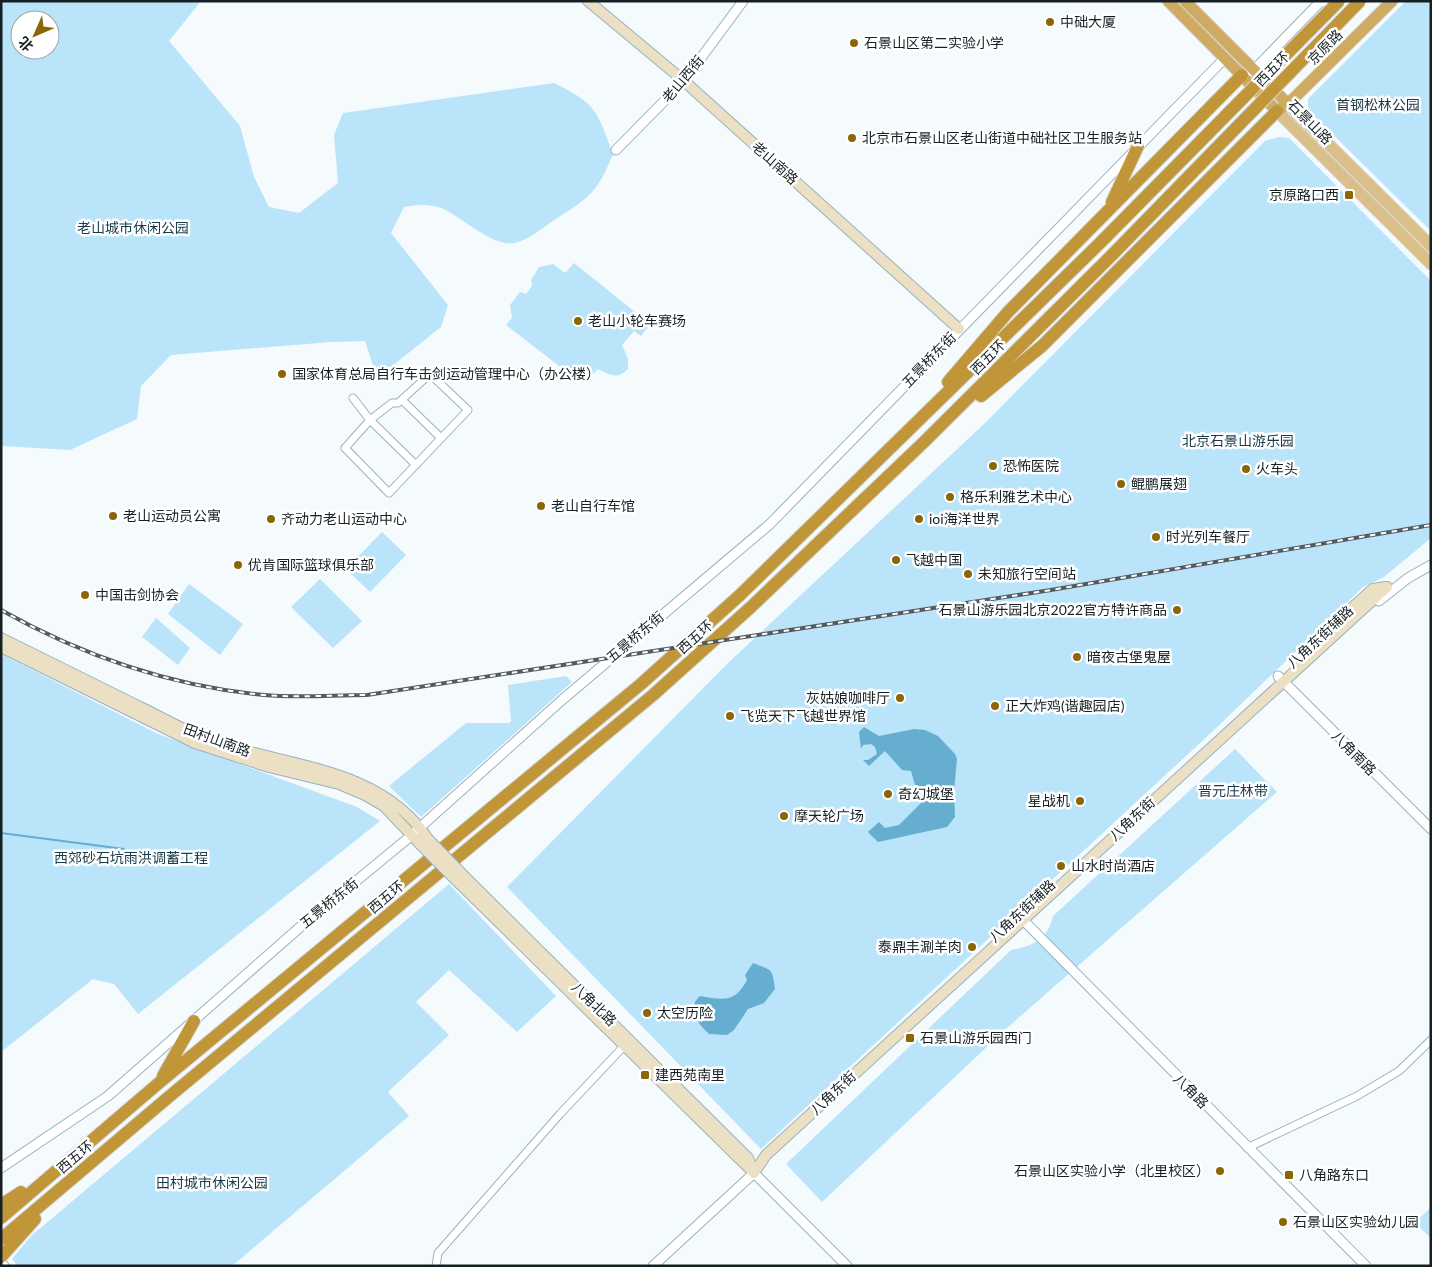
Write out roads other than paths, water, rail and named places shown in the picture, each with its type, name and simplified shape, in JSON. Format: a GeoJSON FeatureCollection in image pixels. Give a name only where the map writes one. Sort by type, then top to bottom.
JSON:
{"type":"FeatureCollection","features":[{"type":"Feature","properties":{"kind":"highway","name":"石景山路"},"geometry":{"type":"LineString","coordinates":[[1168,1],[1225,58],[1248,72]]}},
{"type":"Feature","properties":{"kind":"highway","name":"石景山路"},"geometry":{"type":"LineString","coordinates":[[1185,1],[1248,72],[1283,105]]}},
{"type":"Feature","properties":{"kind":"highway","name":"西五环"},"geometry":{"type":"LineString","coordinates":[[1,1218],[160,1082],[641,684],[740,595],[1101,242],[1339,1]]}},
{"type":"Feature","properties":{"kind":"highway","name":"西五环"},"geometry":{"type":"LineString","coordinates":[[1,1239],[653,695],[751,606],[925,441],[1113,254],[1360,1]]}},
{"type":"Feature","properties":{"kind":"highway","name":"京原路"},"geometry":{"type":"LineString","coordinates":[[1283,105],[1382,1]]}},
{"type":"Feature","properties":{"kind":"highway","name":"京原路"},"geometry":{"type":"LineString","coordinates":[[1283,105],[1392,1]]}},
{"type":"Feature","properties":{"kind":"highway"},"geometry":{"type":"LineString","coordinates":[[895,445],[1008,312],[1248,72]]}},
{"type":"Feature","properties":{"kind":"highway"},"geometry":{"type":"LineString","coordinates":[[925,441],[1042,346],[1283,105]]}},
{"type":"Feature","properties":{"kind":"highway"},"geometry":{"type":"LineString","coordinates":[[1108,211],[1138,146]]}},
{"type":"Feature","properties":{"kind":"highway"},"geometry":{"type":"LineString","coordinates":[[160,1082],[194,1021]]}},
{"type":"Feature","properties":{"kind":"highway"},"geometry":{"type":"LineString","coordinates":[[1,1205],[69,1160]]}},
{"type":"Feature","properties":{"kind":"highway"},"geometry":{"type":"LineString","coordinates":[[3,1260],[78,1174]]}},
{"type":"Feature","properties":{"kind":"main road","name":"老山南路"},"geometry":{"type":"LineString","coordinates":[[588,1],[684,81],[959,329]]}},
{"type":"Feature","properties":{"kind":"main road","name":"石景山路"},"geometry":{"type":"LineString","coordinates":[[1283,105],[1431,246]]}},
{"type":"Feature","properties":{"kind":"main road","name":"石景山路"},"geometry":{"type":"LineString","coordinates":[[1283,105],[1431,264]]}},
{"type":"Feature","properties":{"kind":"main road","name":"八角东街"},"geometry":{"type":"LineString","coordinates":[[754,1173],[766,1155],[798,1125],[1387,587]]}},
{"type":"Feature","properties":{"kind":"main road","name":"田村山南路"},"geometry":{"type":"LineString","coordinates":[[1,638],[194,734],[250,753],[321,770],[363,785],[389,800],[416,830],[424,842]]}},
{"type":"Feature","properties":{"kind":"main road","name":"田村山南路"},"geometry":{"type":"LineString","coordinates":[[1,647],[195,743],[269,766],[339,784],[365,795],[384,806],[416,830]]}},
{"type":"Feature","properties":{"kind":"main road","name":"八角北路"},"geometry":{"type":"LineString","coordinates":[[424,842],[624,1046],[754,1173]]}},
{"type":"Feature","properties":{"kind":"main road","name":"八角北路"},"geometry":{"type":"LineString","coordinates":[[461,879],[748,1158],[754,1173]]}},
{"type":"Feature","properties":{"kind":"main road","name":"八角东街"},"geometry":{"type":"LineString","coordinates":[[754,1173],[1022,920]]}},
{"type":"Feature","properties":{"kind":"street","name":"老山西街"},"geometry":{"type":"LineString","coordinates":[[616,150],[684,81],[743,1]]}},
{"type":"Feature","properties":{"kind":"street"},"geometry":{"type":"LineString","coordinates":[[1248,72],[1320,2],[1332,1]]}},
{"type":"Feature","properties":{"kind":"street","name":"五景桥东街"},"geometry":{"type":"LineString","coordinates":[[1,1168],[108,1096],[300,928],[416,830],[562,700],[770,524],[1225,58]]}},
{"type":"Feature","properties":{"kind":"street"},"geometry":{"type":"LineString","coordinates":[[430,374],[468,410],[389,493],[345,448],[370,420],[392,402],[398,403],[402,400],[430,374]]}},
{"type":"Feature","properties":{"kind":"street"},"geometry":{"type":"LineString","coordinates":[[354,398],[370,420],[416,465]]}},
{"type":"Feature","properties":{"kind":"street"},"geometry":{"type":"LineString","coordinates":[[402,400],[441,438]]}},
{"type":"Feature","properties":{"kind":"street","name":"八角东街"},"geometry":{"type":"LineString","coordinates":[[1387,587],[1431,558]]}},
{"type":"Feature","properties":{"kind":"street","name":"八角东街"},"geometry":{"type":"LineString","coordinates":[[1282,681],[1386,594],[1431,564]]}},
{"type":"Feature","properties":{"kind":"street","name":"八角南路"},"geometry":{"type":"LineString","coordinates":[[1282,681],[1431,830]]}},
{"type":"Feature","properties":{"kind":"street","name":"八角路"},"geometry":{"type":"LineString","coordinates":[[1022,920],[1366,1266]]}},
{"type":"Feature","properties":{"kind":"street"},"geometry":{"type":"LineString","coordinates":[[1247,1148],[1357,1096],[1399,1071],[1431,1040]]}},
{"type":"Feature","properties":{"kind":"street"},"geometry":{"type":"LineString","coordinates":[[436,1266],[438,1253],[560,1114],[624,1046]]}},
{"type":"Feature","properties":{"kind":"street","name":"八角东街"},"geometry":{"type":"LineString","coordinates":[[653,1266],[754,1173]]}},
{"type":"Feature","properties":{"kind":"street","name":"八角北路"},"geometry":{"type":"LineString","coordinates":[[754,1173],[847,1266]]}},
{"type":"Feature","properties":{"kind":"waterway"},"geometry":{"type":"LineString","coordinates":[[1,833],[124,849]]}},
{"type":"Feature","properties":{"kind":"railway"},"geometry":{"type":"LineString","coordinates":[[1,610],[95,655],[161,676],[195,684],[229,691],[277,696],[367,695],[1051,590],[1431,525]]}},
{"type":"Feature","properties":{"kind":"place","name":"中础大厦"},"geometry":{"type":"Point","coordinates":[1050,22]}},
{"type":"Feature","properties":{"kind":"place","name":"石景山区第二实验小学"},"geometry":{"type":"Point","coordinates":[854,43]}},
{"type":"Feature","properties":{"kind":"place","name":"北京市石景山区老山街道中础社区卫生服务站"},"geometry":{"type":"Point","coordinates":[852,138]}},
{"type":"Feature","properties":{"kind":"place","name":"京原路口西"},"geometry":{"type":"Point","coordinates":[1349,195]}},
{"type":"Feature","properties":{"kind":"place","name":"老山小轮车赛场"},"geometry":{"type":"Point","coordinates":[578,321]}},
{"type":"Feature","properties":{"kind":"place","name":"国家体育总局自行车击剑运动管理中心（办公楼）"},"geometry":{"type":"Point","coordinates":[282,374]}},
{"type":"Feature","properties":{"kind":"place","name":"恐怖医院"},"geometry":{"type":"Point","coordinates":[993,466]}},
{"type":"Feature","properties":{"kind":"place","name":"火车头"},"geometry":{"type":"Point","coordinates":[1246,469]}},
{"type":"Feature","properties":{"kind":"place","name":"鲲鹏展翅"},"geometry":{"type":"Point","coordinates":[1121,484]}},
{"type":"Feature","properties":{"kind":"place","name":"格乐利雅艺术中心"},"geometry":{"type":"Point","coordinates":[950,497]}},
{"type":"Feature","properties":{"kind":"place","name":"老山自行车馆"},"geometry":{"type":"Point","coordinates":[541,506]}},
{"type":"Feature","properties":{"kind":"place","name":"老山运动员公寓"},"geometry":{"type":"Point","coordinates":[113,516]}},
{"type":"Feature","properties":{"kind":"place","name":"齐动力老山运动中心"},"geometry":{"type":"Point","coordinates":[271,519]}},
{"type":"Feature","properties":{"kind":"place","name":"ioi海洋世界"},"geometry":{"type":"Point","coordinates":[919,519]}},
{"type":"Feature","properties":{"kind":"place","name":"时光列车餐厅"},"geometry":{"type":"Point","coordinates":[1156,537]}},
{"type":"Feature","properties":{"kind":"place","name":"飞越中国"},"geometry":{"type":"Point","coordinates":[896,560]}},
{"type":"Feature","properties":{"kind":"place","name":"优肯国际篮球俱乐部"},"geometry":{"type":"Point","coordinates":[238,565]}},
{"type":"Feature","properties":{"kind":"place","name":"未知旅行空间站"},"geometry":{"type":"Point","coordinates":[968,574]}},
{"type":"Feature","properties":{"kind":"place","name":"中国击剑协会"},"geometry":{"type":"Point","coordinates":[85,595]}},
{"type":"Feature","properties":{"kind":"place","name":"石景山游乐园北京2022官方特许商品"},"geometry":{"type":"Point","coordinates":[1177,610]}},
{"type":"Feature","properties":{"kind":"place","name":"暗夜古堡鬼屋"},"geometry":{"type":"Point","coordinates":[1077,657]}},
{"type":"Feature","properties":{"kind":"place","name":"灰姑娘咖啡厅"},"geometry":{"type":"Point","coordinates":[900,698]}},
{"type":"Feature","properties":{"kind":"place","name":"正大炸鸡(谐趣园店)"},"geometry":{"type":"Point","coordinates":[995,706]}},
{"type":"Feature","properties":{"kind":"place","name":"飞览天下飞越世界馆"},"geometry":{"type":"Point","coordinates":[730,716]}},
{"type":"Feature","properties":{"kind":"place","name":"奇幻城堡"},"geometry":{"type":"Point","coordinates":[888,794]}},
{"type":"Feature","properties":{"kind":"place","name":"星战机"},"geometry":{"type":"Point","coordinates":[1080,801]}},
{"type":"Feature","properties":{"kind":"place","name":"摩天轮广场"},"geometry":{"type":"Point","coordinates":[784,816]}},
{"type":"Feature","properties":{"kind":"place","name":"山水时尚酒店"},"geometry":{"type":"Point","coordinates":[1061,866]}},
{"type":"Feature","properties":{"kind":"place","name":"泰鼎丰涮羊肉"},"geometry":{"type":"Point","coordinates":[972,947]}},
{"type":"Feature","properties":{"kind":"place","name":"太空历险"},"geometry":{"type":"Point","coordinates":[647,1013]}},
{"type":"Feature","properties":{"kind":"place","name":"石景山游乐园西门"},"geometry":{"type":"Point","coordinates":[910,1038]}},
{"type":"Feature","properties":{"kind":"place","name":"建西苑南里"},"geometry":{"type":"Point","coordinates":[645,1075]}},
{"type":"Feature","properties":{"kind":"place","name":"石景山区实验小学（北里校区）"},"geometry":{"type":"Point","coordinates":[1220,1171]}},
{"type":"Feature","properties":{"kind":"place","name":"八角路东口"},"geometry":{"type":"Point","coordinates":[1289,1175]}},
{"type":"Feature","properties":{"kind":"place","name":"石景山区实验幼儿园"},"geometry":{"type":"Point","coordinates":[1283,1222]}},
{"type":"Feature","properties":{"kind":"park label","name":"首钢松林公园"},"geometry":{"type":"Point","coordinates":[1378,105]}},
{"type":"Feature","properties":{"kind":"park label","name":"老山城市休闲公园"},"geometry":{"type":"Point","coordinates":[133,228]}},
{"type":"Feature","properties":{"kind":"park label","name":"北京石景山游乐园"},"geometry":{"type":"Point","coordinates":[1238,441]}},
{"type":"Feature","properties":{"kind":"park label","name":"晋元庄林带"},"geometry":{"type":"Point","coordinates":[1233,791]}},
{"type":"Feature","properties":{"kind":"park label","name":"西郊砂石坑雨洪调蓄工程"},"geometry":{"type":"Point","coordinates":[131,858]}},
{"type":"Feature","properties":{"kind":"park label","name":"田村城市休闲公园"},"geometry":{"type":"Point","coordinates":[212,1183]}}]}
